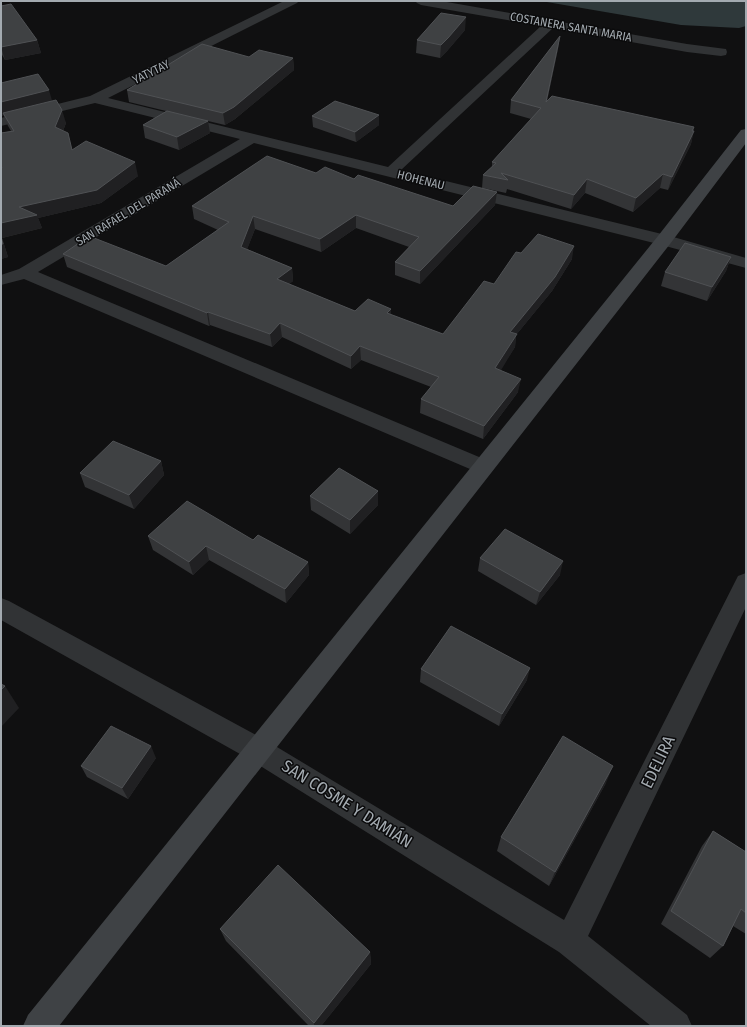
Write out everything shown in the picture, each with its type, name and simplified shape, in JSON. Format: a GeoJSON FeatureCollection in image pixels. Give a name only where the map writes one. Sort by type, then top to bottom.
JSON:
{"type":"FeatureCollection","features":[{"type":"Feature","properties":{"kind":"main road"},"geometry":{"type":"LineString","coordinates":[[39,1026],[664,240],[746,133]]}},
{"type":"Feature","properties":{"kind":"street","name":"YATYTAY"},"geometry":{"type":"LineString","coordinates":[[1,122],[94,99],[293,1]]}},
{"type":"Feature","properties":{"kind":"street","name":"COSTANERA SANTA MARIA"},"geometry":{"type":"LineString","coordinates":[[421,1],[687,48],[721,52]]}},
{"type":"Feature","properties":{"kind":"street"},"geometry":{"type":"LineString","coordinates":[[391,172],[551,23]]}},
{"type":"Feature","properties":{"kind":"street","name":"HOHENAU"},"geometry":{"type":"LineString","coordinates":[[94,99],[664,240],[746,263]]}},
{"type":"Feature","properties":{"kind":"street","name":"SAN RAFAEL DEL PARANÁ"},"geometry":{"type":"LineString","coordinates":[[1,280],[24,273],[252,138]]}},
{"type":"Feature","properties":{"kind":"street"},"geometry":{"type":"LineString","coordinates":[[24,273],[484,467]]}},
{"type":"Feature","properties":{"kind":"street","name":"EDELIRA"},"geometry":{"type":"LineString","coordinates":[[570,941],[746,583]]}},
{"type":"Feature","properties":{"kind":"street","name":"SAN COSME Y DAMIÁN"},"geometry":{"type":"LineString","coordinates":[[1,608],[258,750],[570,941],[676,1026]]}},
{"type":"Feature","properties":{"kind":"shaded area"},"geometry":{"type":"Polygon","coordinates":[[[541,1],[746,1],[746,26],[739,28],[681,25],[541,1]]]}},
{"type":"Feature","properties":{"kind":"building"},"geometry":{"type":"Polygon","coordinates":[[[11,4],[37,40],[1,47],[1,6],[11,4]]]}},
{"type":"Feature","properties":{"kind":"building"},"geometry":{"type":"Polygon","coordinates":[[[441,13],[466,17],[441,45],[417,40],[441,13]]]}},
{"type":"Feature","properties":{"kind":"building"},"geometry":{"type":"Polygon","coordinates":[[[560,36],[546,102],[552,96],[694,127],[692,131],[694,131],[672,177],[663,174],[636,198],[587,179],[574,195],[501,173],[508,180],[483,175],[496,163],[492,162],[541,108],[511,100],[560,36]]]}},
{"type":"Feature","properties":{"kind":"building"},"geometry":{"type":"Polygon","coordinates":[[[202,44],[249,57],[259,50],[293,58],[234,107],[223,113],[127,90],[202,44]]]}},
{"type":"Feature","properties":{"kind":"building"},"geometry":{"type":"Polygon","coordinates":[[[38,74],[49,90],[1,102],[1,83],[38,74]]]}},
{"type":"Feature","properties":{"kind":"building"},"geometry":{"type":"Polygon","coordinates":[[[56,100],[62,110],[55,127],[68,133],[72,150],[86,141],[135,162],[97,190],[19,207],[37,215],[1,223],[1,133],[14,131],[3,113],[56,100]]]}},
{"type":"Feature","properties":{"kind":"building"},"geometry":{"type":"Polygon","coordinates":[[[335,101],[379,115],[355,132],[312,116],[335,101]]]}},
{"type":"Feature","properties":{"kind":"building"},"geometry":{"type":"Polygon","coordinates":[[[167,111],[208,121],[177,137],[143,125],[167,111]]]}},
{"type":"Feature","properties":{"kind":"building"},"geometry":{"type":"Polygon","coordinates":[[[267,156],[316,173],[325,167],[354,179],[358,175],[453,206],[473,186],[497,192],[420,271],[395,262],[419,237],[356,215],[320,239],[253,216],[241,247],[292,268],[277,279],[355,311],[368,299],[391,309],[387,313],[443,334],[484,281],[494,284],[516,252],[521,253],[538,234],[574,246],[555,277],[510,332],[517,334],[495,368],[521,379],[484,426],[421,399],[439,377],[360,346],[351,356],[280,323],[270,334],[208,312],[207,313],[63,254],[89,236],[166,266],[229,222],[192,206],[267,156]]]}},
{"type":"Feature","properties":{"kind":"building"},"geometry":{"type":"Polygon","coordinates":[[[685,243],[731,257],[712,287],[665,272],[685,243]]]}},
{"type":"Feature","properties":{"kind":"building"},"geometry":{"type":"Polygon","coordinates":[[[113,441],[161,461],[129,495],[80,473],[113,441]]]}},
{"type":"Feature","properties":{"kind":"building"},"geometry":{"type":"Polygon","coordinates":[[[339,468],[378,491],[350,520],[310,496],[339,468]]]}},
{"type":"Feature","properties":{"kind":"building"},"geometry":{"type":"Polygon","coordinates":[[[187,501],[253,540],[258,535],[308,562],[285,589],[206,546],[189,562],[148,536],[187,501]]]}},
{"type":"Feature","properties":{"kind":"building"},"geometry":{"type":"Polygon","coordinates":[[[505,529],[563,561],[540,592],[480,558],[505,529]]]}},
{"type":"Feature","properties":{"kind":"building"},"geometry":{"type":"Polygon","coordinates":[[[451,626],[530,668],[502,714],[421,669],[451,626]]]}},
{"type":"Feature","properties":{"kind":"building"},"geometry":{"type":"Polygon","coordinates":[[[1,684],[5,686],[1,690],[1,684]]]}},
{"type":"Feature","properties":{"kind":"building"},"geometry":{"type":"Polygon","coordinates":[[[111,726],[151,746],[122,788],[81,766],[111,726]]]}},
{"type":"Feature","properties":{"kind":"building"},"geometry":{"type":"Polygon","coordinates":[[[563,736],[613,766],[555,872],[501,837],[563,736]]]}},
{"type":"Feature","properties":{"kind":"building"},"geometry":{"type":"Polygon","coordinates":[[[713,831],[746,852],[746,913],[741,909],[723,946],[671,911],[713,831]]]}},
{"type":"Feature","properties":{"kind":"building"},"geometry":{"type":"Polygon","coordinates":[[[278,865],[370,952],[314,1023],[220,929],[278,865]]]}}]}
